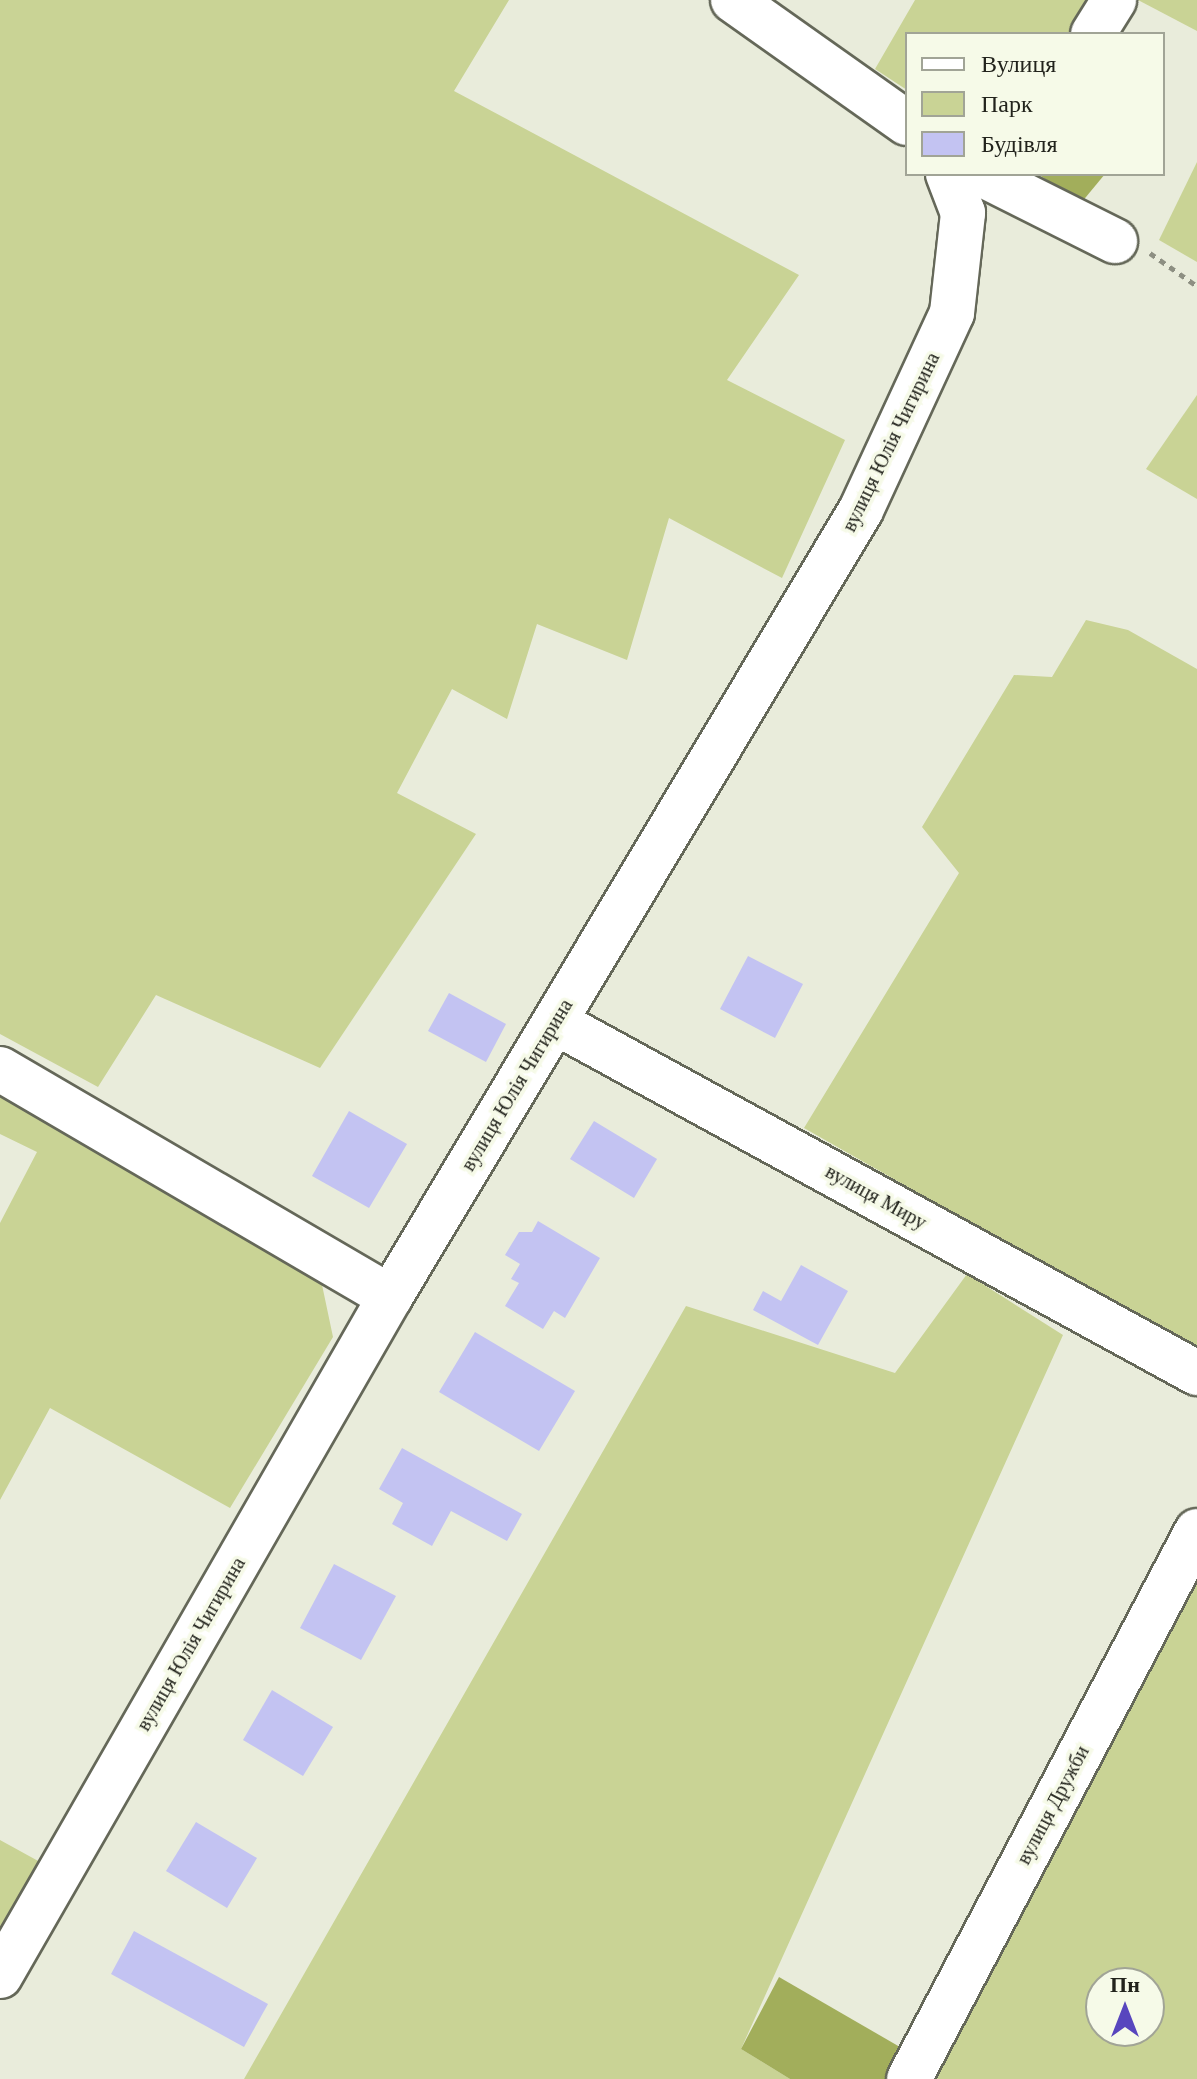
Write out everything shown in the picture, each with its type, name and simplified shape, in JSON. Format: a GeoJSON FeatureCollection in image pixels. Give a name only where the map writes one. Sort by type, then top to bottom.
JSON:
{"type":"FeatureCollection","features":[{"type":"Feature","properties":{"kind":"street"},"geometry":{"type":"LineString","coordinates":[[733,0],[905,122]]}},
{"type":"Feature","properties":{"kind":"street"},"geometry":{"type":"LineString","coordinates":[[1094,32],[1114,0]]}},
{"type":"Feature","properties":{"kind":"street","name":"вулиця Юлія Чигирина"},"geometry":{"type":"LineString","coordinates":[[0,1976],[390,1297],[880,468],[952,313],[964,239],[959,190],[949,176]]}},
{"type":"Feature","properties":{"kind":"street"},"geometry":{"type":"LineString","coordinates":[[995,177],[1115,241]]}},
{"type":"Feature","properties":{"kind":"street","name":"вулиця Миру"},"geometry":{"type":"LineString","coordinates":[[555,1022],[1197,1373]]}},
{"type":"Feature","properties":{"kind":"street"},"geometry":{"type":"LineString","coordinates":[[0,1069],[390,1297]]}},
{"type":"Feature","properties":{"kind":"street","name":"вулиця Дружби"},"geometry":{"type":"LineString","coordinates":[[909,2079],[1197,1531]]}},
{"type":"Feature","properties":{"kind":"path"},"geometry":{"type":"LineString","coordinates":[[1115,241],[1140,247],[1197,286]]}},
{"type":"Feature","properties":{"kind":"green space"},"geometry":{"type":"Polygon","coordinates":[[[0,0],[509,0],[454,91],[799,275],[727,380],[845,440],[782,578],[669,518],[627,660],[537,624],[507,719],[452,689],[397,793],[476,834],[320,1068],[156,995],[98,1087],[0,1034],[0,0]]]}},
{"type":"Feature","properties":{"kind":"green space"},"geometry":{"type":"Polygon","coordinates":[[[915,0],[1134,0],[1112,32],[905,32],[905,89],[875,69],[915,0]]]}},
{"type":"Feature","properties":{"kind":"green space"},"geometry":{"type":"Polygon","coordinates":[[[1138,0],[1197,0],[1197,31],[1138,0]]]}},
{"type":"Feature","properties":{"kind":"green space"},"geometry":{"type":"Polygon","coordinates":[[[1197,162],[1197,262],[1159,240],[1197,162]]]}},
{"type":"Feature","properties":{"kind":"green space"},"geometry":{"type":"Polygon","coordinates":[[[1041,176],[1103,176],[1081,203],[1041,176]]]}},
{"type":"Feature","properties":{"kind":"green space"},"geometry":{"type":"Polygon","coordinates":[[[1197,395],[1197,499],[1146,469],[1197,395]]]}},
{"type":"Feature","properties":{"kind":"green space"},"geometry":{"type":"Polygon","coordinates":[[[1086,620],[1128,630],[1197,669],[1197,1351],[804,1128],[959,873],[922,827],[1014,675],[1052,677],[1086,620]]]}},
{"type":"Feature","properties":{"kind":"green space"},"geometry":{"type":"Polygon","coordinates":[[[0,1088],[321,1280],[333,1337],[230,1508],[50,1408],[0,1500],[0,1223],[37,1152],[0,1134],[0,1088]]]}},
{"type":"Feature","properties":{"kind":"green space"},"geometry":{"type":"Polygon","coordinates":[[[967,1274],[1063,1335],[741,2049],[790,2079],[244,2079],[686,1306],[895,1373],[967,1274]]]}},
{"type":"Feature","properties":{"kind":"green space"},"geometry":{"type":"Polygon","coordinates":[[[1197,1531],[1197,2079],[909,2079],[1197,1531]]]}},
{"type":"Feature","properties":{"kind":"green space"},"geometry":{"type":"Polygon","coordinates":[[[0,1840],[40,1862],[0,1932],[0,1840]]]}},
{"type":"Feature","properties":{"kind":"green space"},"geometry":{"type":"Polygon","coordinates":[[[779,1977],[919,2058],[909,2079],[790,2079],[741,2049],[779,1977]]]}},
{"type":"Feature","properties":{"kind":"building"},"geometry":{"type":"Polygon","coordinates":[[[748,956],[803,984],[775,1038],[720,1009],[748,956]]]}},
{"type":"Feature","properties":{"kind":"building"},"geometry":{"type":"Polygon","coordinates":[[[449,993],[506,1024],[486,1062],[428,1031],[449,993]]]}},
{"type":"Feature","properties":{"kind":"building"},"geometry":{"type":"Polygon","coordinates":[[[349,1111],[407,1144],[369,1208],[312,1176],[349,1111]]]}},
{"type":"Feature","properties":{"kind":"building"},"geometry":{"type":"Polygon","coordinates":[[[594,1121],[657,1159],[634,1198],[570,1159],[594,1121]]]}},
{"type":"Feature","properties":{"kind":"building"},"geometry":{"type":"Polygon","coordinates":[[[538,1221],[600,1258],[565,1318],[554,1311],[543,1329],[505,1306],[519,1283],[511,1279],[520,1264],[505,1255],[519,1232],[532,1232],[538,1221]]]}},
{"type":"Feature","properties":{"kind":"building"},"geometry":{"type":"Polygon","coordinates":[[[801,1265],[848,1291],[818,1345],[753,1310],[763,1291],[781,1301],[801,1265]]]}},
{"type":"Feature","properties":{"kind":"building"},"geometry":{"type":"Polygon","coordinates":[[[475,1332],[575,1391],[539,1451],[439,1392],[475,1332]]]}},
{"type":"Feature","properties":{"kind":"building"},"geometry":{"type":"Polygon","coordinates":[[[402,1448],[522,1514],[507,1541],[451,1511],[432,1546],[392,1524],[403,1503],[379,1489],[402,1448]]]}},
{"type":"Feature","properties":{"kind":"building"},"geometry":{"type":"Polygon","coordinates":[[[334,1564],[396,1596],[361,1660],[300,1628],[334,1564]]]}},
{"type":"Feature","properties":{"kind":"building"},"geometry":{"type":"Polygon","coordinates":[[[272,1690],[333,1727],[303,1776],[243,1740],[272,1690]]]}},
{"type":"Feature","properties":{"kind":"building"},"geometry":{"type":"Polygon","coordinates":[[[196,1822],[257,1858],[227,1908],[166,1871],[196,1822]]]}},
{"type":"Feature","properties":{"kind":"building"},"geometry":{"type":"Polygon","coordinates":[[[134,1931],[268,2004],[244,2047],[111,1974],[134,1931]]]}}]}
